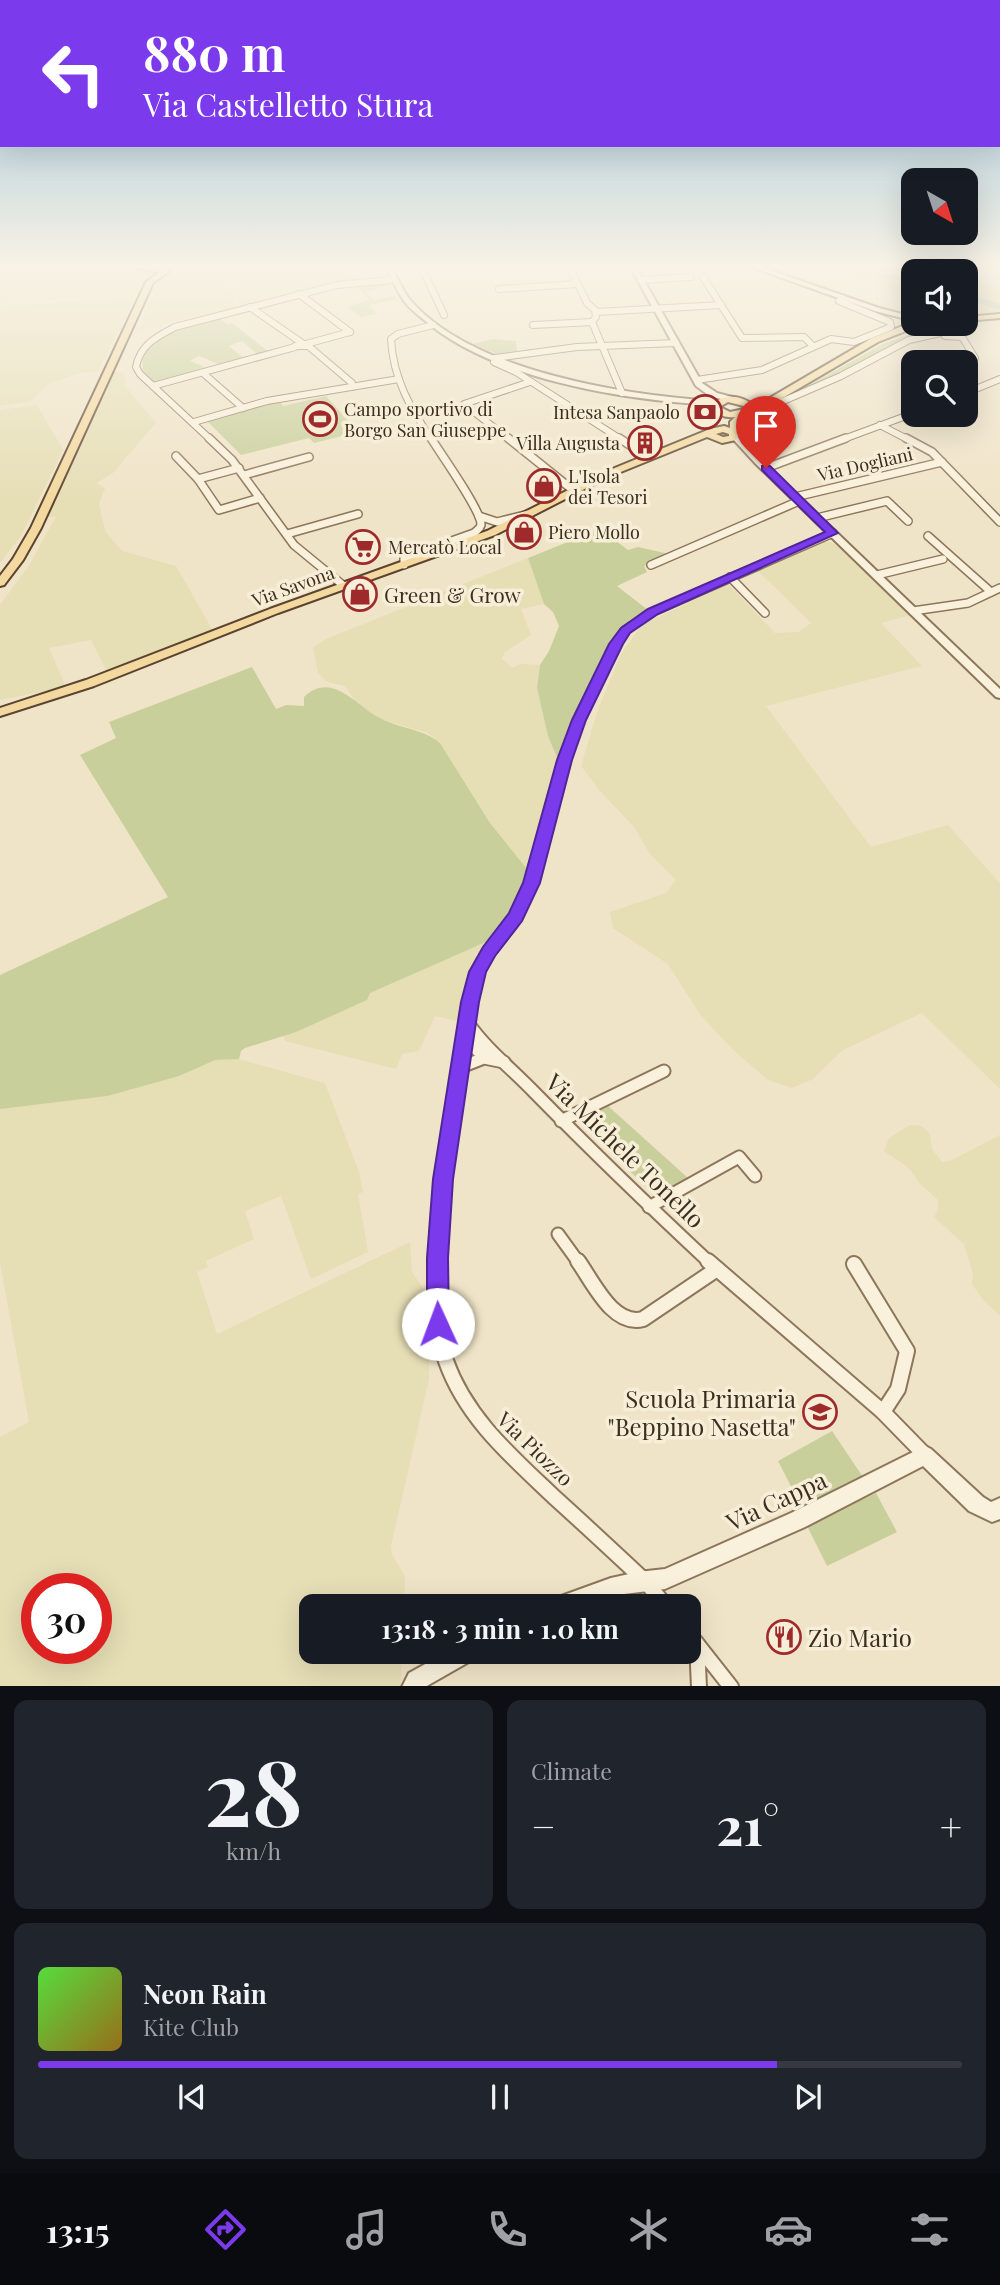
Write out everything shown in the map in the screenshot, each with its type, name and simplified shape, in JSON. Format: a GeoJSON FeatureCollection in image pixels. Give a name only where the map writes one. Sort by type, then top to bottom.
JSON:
{"type":"FeatureCollection","features":[{"type":"Feature","properties":{"kind":"main road"},"geometry":{"type":"LineString","coordinates":[[0,583],[36,528],[120,347]]}},
{"type":"Feature","properties":{"kind":"main road"},"geometry":{"type":"LineString","coordinates":[[734,434],[735,422],[746,412],[771,401],[866,347]]}},
{"type":"Feature","properties":{"kind":"main road"},"geometry":{"type":"LineString","coordinates":[[717,405],[734,399],[756,400],[784,393]]}},
{"type":"Feature","properties":{"kind":"main road"},"geometry":{"type":"LineString","coordinates":[[734,399],[749,405],[746,412]]}},
{"type":"Feature","properties":{"kind":"main road"},"geometry":{"type":"LineString","coordinates":[[717,405],[746,412]]}},
{"type":"Feature","properties":{"kind":"main road"},"geometry":{"type":"LineString","coordinates":[[717,405],[722,422],[718,435]]}},
{"type":"Feature","properties":{"kind":"main road","name":"Via Savona"},"geometry":{"type":"LineString","coordinates":[[0,712],[93,682],[491,533],[574,491],[679,445],[718,435],[734,434]]}},
{"type":"Feature","properties":{"kind":"main road","name":"Via Savona"},"geometry":{"type":"LineString","coordinates":[[0,707],[32,703]]}},
{"type":"Feature","properties":{"kind":"street"},"geometry":{"type":"LineString","coordinates":[[144,347],[139,352],[136,367],[239,468],[303,553],[344,586]]}},
{"type":"Feature","properties":{"kind":"street"},"geometry":{"type":"LineString","coordinates":[[153,386],[299,347]]}},
{"type":"Feature","properties":{"kind":"street"},"geometry":{"type":"LineString","coordinates":[[302,347],[350,385]]}},
{"type":"Feature","properties":{"kind":"street"},"geometry":{"type":"LineString","coordinates":[[393,347],[405,394],[478,516],[480,528],[474,533],[404,558],[404,565]]}},
{"type":"Feature","properties":{"kind":"street"},"geometry":{"type":"LineString","coordinates":[[474,347],[496,358],[561,380],[622,393],[717,405]]}},
{"type":"Feature","properties":{"kind":"street"},"geometry":{"type":"LineString","coordinates":[[496,358],[596,347]]}},
{"type":"Feature","properties":{"kind":"street"},"geometry":{"type":"LineString","coordinates":[[602,347],[622,393]]}},
{"type":"Feature","properties":{"kind":"street"},"geometry":{"type":"LineString","coordinates":[[678,347],[697,380],[717,405]]}},
{"type":"Feature","properties":{"kind":"street"},"geometry":{"type":"LineString","coordinates":[[697,380],[762,370],[812,347]]}},
{"type":"Feature","properties":{"kind":"street"},"geometry":{"type":"LineString","coordinates":[[771,401],[781,402],[841,376],[894,347]]}},
{"type":"Feature","properties":{"kind":"street"},"geometry":{"type":"LineString","coordinates":[[496,358],[494,362],[648,457]]}},
{"type":"Feature","properties":{"kind":"street"},"geometry":{"type":"LineString","coordinates":[[203,373],[243,408]]}},
{"type":"Feature","properties":{"kind":"street"},"geometry":{"type":"LineString","coordinates":[[196,424],[270,401],[350,385],[399,379]]}},
{"type":"Feature","properties":{"kind":"street"},"geometry":{"type":"LineString","coordinates":[[978,388],[1000,379]]}},
{"type":"Feature","properties":{"kind":"street"},"geometry":{"type":"LineString","coordinates":[[530,382],[464,404],[574,491]]}},
{"type":"Feature","properties":{"kind":"street"},"geometry":{"type":"LineString","coordinates":[[762,464],[901,418]]}},
{"type":"Feature","properties":{"kind":"street"},"geometry":{"type":"LineString","coordinates":[[880,425],[932,452],[1000,522]]}},
{"type":"Feature","properties":{"kind":"street"},"geometry":{"type":"LineString","coordinates":[[734,434],[743,447],[1000,695]]}},
{"type":"Feature","properties":{"kind":"street"},"geometry":{"type":"LineString","coordinates":[[718,435],[743,447]]}},
{"type":"Feature","properties":{"kind":"street"},"geometry":{"type":"LineString","coordinates":[[176,457],[198,479],[219,510],[260,498]]}},
{"type":"Feature","properties":{"kind":"street"},"geometry":{"type":"LineString","coordinates":[[244,475],[309,457]]}},
{"type":"Feature","properties":{"kind":"street","name":"Via Dogliani"},"geometry":{"type":"LineString","coordinates":[[651,565],[797,499],[942,462]]}},
{"type":"Feature","properties":{"kind":"street"},"geometry":{"type":"LineString","coordinates":[[198,479],[239,468]]}},
{"type":"Feature","properties":{"kind":"street"},"geometry":{"type":"LineString","coordinates":[[817,518],[887,501],[908,520]]}},
{"type":"Feature","properties":{"kind":"street"},"geometry":{"type":"LineString","coordinates":[[288,534],[359,514]]}},
{"type":"Feature","properties":{"kind":"street"},"geometry":{"type":"LineString","coordinates":[[478,516],[486,522],[496,524],[517,516],[533,514]]}},
{"type":"Feature","properties":{"kind":"street","name":"Via Piozzo"},"geometry":{"type":"LineString","coordinates":[[656,1594],[645,1580],[491,1438],[457,1387],[446,1362],[440,1340],[437,1308],[437,1258],[443,1179],[468,1023],[478,972],[489,951],[516,917],[531,883],[572,740],[625,630],[653,611],[832,533]]}},
{"type":"Feature","properties":{"kind":"street"},"geometry":{"type":"LineString","coordinates":[[928,536],[991,592]]}},
{"type":"Feature","properties":{"kind":"street"},"geometry":{"type":"LineString","coordinates":[[877,575],[943,559]]}},
{"type":"Feature","properties":{"kind":"street"},"geometry":{"type":"LineString","coordinates":[[730,577],[765,612]]}},
{"type":"Feature","properties":{"kind":"street"},"geometry":{"type":"LineString","coordinates":[[914,611],[968,603],[1000,588]]}},
{"type":"Feature","properties":{"kind":"street","name":"Via Michele Tonello"},"geometry":{"type":"LineString","coordinates":[[468,1023],[482,1043],[505,1062],[649,1207],[883,1412],[925,1455]]}},
{"type":"Feature","properties":{"kind":"street","name":"Via Michele Tonello"},"geometry":{"type":"LineString","coordinates":[[466,1039],[478,1051],[505,1062]]}},
{"type":"Feature","properties":{"kind":"street"},"geometry":{"type":"LineString","coordinates":[[461,1067],[484,1058],[505,1062]]}},
{"type":"Feature","properties":{"kind":"street"},"geometry":{"type":"LineString","coordinates":[[561,1121],[664,1071]]}},
{"type":"Feature","properties":{"kind":"street"},"geometry":{"type":"LineString","coordinates":[[649,1207],[739,1157],[755,1176]]}},
{"type":"Feature","properties":{"kind":"street"},"geometry":{"type":"LineString","coordinates":[[558,1234],[616,1313],[633,1322],[643,1319],[717,1269]]}},
{"type":"Feature","properties":{"kind":"street"},"geometry":{"type":"LineString","coordinates":[[854,1264],[907,1351],[898,1389],[883,1412]]}},
{"type":"Feature","properties":{"kind":"street"},"geometry":{"type":"LineString","coordinates":[[925,1455],[976,1504],[997,1514]]}},
{"type":"Feature","properties":{"kind":"street","name":"Via Cappa"},"geometry":{"type":"LineString","coordinates":[[590,1594],[645,1580],[665,1579],[798,1520],[925,1455]]}},
{"type":"Feature","properties":{"kind":"street"},"geometry":{"type":"LineString","coordinates":[[701,1649],[731,1686]]}},
{"type":"Feature","properties":{"kind":"street"},"geometry":{"type":"LineString","coordinates":[[412,1686],[446,1664]]}},
{"type":"Feature","properties":{"kind":"street"},"geometry":{"type":"LineString","coordinates":[[696,1664],[699,1686]]}},
{"type":"Feature","properties":{"kind":"shaded area"},"geometry":{"type":"Polygon","coordinates":[[[0,347],[110,347],[98,371],[80,373],[48,384],[30,402],[0,406],[0,347]]]}},
{"type":"Feature","properties":{"kind":"shaded area"},"geometry":{"type":"Polygon","coordinates":[[[113,372],[124,373],[125,386],[156,423],[112,474],[96,483],[105,488],[99,504],[105,531],[122,551],[176,566],[213,631],[107,672],[91,640],[49,648],[66,687],[0,700],[0,605],[30,564],[56,516],[49,517],[49,514],[113,372]]]}},
{"type":"Feature","properties":{"kind":"shaded area"},"geometry":{"type":"Polygon","coordinates":[[[37,405],[63,450],[21,536],[0,563],[0,410],[37,405]]]}},
{"type":"Feature","properties":{"kind":"shaded area"},"geometry":{"type":"Polygon","coordinates":[[[821,542],[838,546],[911,615],[881,623],[922,666],[766,706],[871,847],[948,825],[1000,883],[1000,1089],[922,1013],[843,1050],[813,1079],[792,1088],[768,1080],[731,1048],[699,1013],[668,964],[613,928],[610,912],[666,893],[676,880],[650,854],[634,827],[581,766],[597,712],[621,654],[642,625],[728,584],[775,633],[799,632],[811,623],[757,570],[821,542]]]}},
{"type":"Feature","properties":{"kind":"shaded area"},"geometry":{"type":"Polygon","coordinates":[[[528,558],[544,604],[521,609],[531,635],[505,652],[502,659],[512,668],[520,664],[540,665],[537,688],[548,736],[558,760],[539,839],[527,869],[490,823],[440,743],[428,733],[380,719],[356,702],[345,686],[327,682],[318,673],[313,647],[326,639],[528,558]]]}},
{"type":"Feature","properties":{"kind":"shaded area"},"geometry":{"type":"Polygon","coordinates":[[[486,942],[472,973],[461,1022],[435,1016],[419,1051],[402,1054],[396,1069],[285,1041],[283,1036],[367,1000],[370,993],[486,942]]]}},
{"type":"Feature","properties":{"kind":"shaded area"},"geometry":{"type":"Polygon","coordinates":[[[239,1059],[325,1083],[359,1172],[363,1192],[358,1194],[368,1252],[311,1279],[281,1196],[245,1211],[254,1239],[206,1261],[208,1267],[197,1272],[217,1334],[410,1242],[412,1272],[430,1299],[429,1379],[391,1546],[392,1554],[405,1576],[404,1594],[299,1594],[299,1664],[401,1664],[401,1686],[0,1686],[0,1437],[29,1422],[0,1263],[0,1109],[215,1060],[239,1059]]]}},
{"type":"Feature","properties":{"kind":"shaded area"},"geometry":{"type":"Polygon","coordinates":[[[910,1125],[922,1126],[930,1134],[932,1149],[942,1162],[952,1160],[1000,1135],[1000,1316],[984,1301],[972,1284],[973,1274],[964,1244],[934,1217],[938,1210],[938,1200],[919,1183],[909,1168],[884,1151],[889,1138],[910,1125]]]}},
{"type":"Feature","properties":{"kind":"green space"},"geometry":{"type":"Polygon","coordinates":[[[149,347],[230,347],[245,359],[221,365],[199,356],[190,361],[205,367],[155,383],[143,371],[142,356],[149,347]]]}},
{"type":"Feature","properties":{"kind":"green space"},"geometry":{"type":"Polygon","coordinates":[[[248,347],[262,347],[269,352],[258,355],[248,347]]]}},
{"type":"Feature","properties":{"kind":"green space"},"geometry":{"type":"Polygon","coordinates":[[[479,347],[517,347],[517,351],[497,354],[479,347]]]}},
{"type":"Feature","properties":{"kind":"green space"},"geometry":{"type":"Polygon","coordinates":[[[878,347],[895,347],[839,375],[804,388],[878,347]]]}},
{"type":"Feature","properties":{"kind":"green space"},"geometry":{"type":"Polygon","coordinates":[[[326,396],[358,432],[314,443],[309,438],[241,455],[208,422],[271,403],[280,402],[283,406],[326,396]]]}},
{"type":"Feature","properties":{"kind":"green space"},"geometry":{"type":"Polygon","coordinates":[[[600,529],[628,550],[638,547],[669,554],[644,566],[647,572],[617,586],[648,610],[630,620],[604,653],[558,760],[548,736],[537,688],[540,665],[559,626],[553,612],[544,604],[528,558],[600,529]]]}},
{"type":"Feature","properties":{"kind":"green space"},"geometry":{"type":"Polygon","coordinates":[[[252,667],[276,709],[286,705],[304,706],[304,697],[314,690],[324,687],[334,689],[380,718],[426,734],[440,743],[490,823],[527,869],[529,878],[512,915],[486,942],[370,993],[367,1000],[296,1032],[245,1048],[239,1059],[215,1060],[179,1076],[107,1096],[0,1109],[0,975],[168,897],[80,755],[116,738],[109,722],[252,667]]]}},
{"type":"Feature","properties":{"kind":"green space"},"geometry":{"type":"Polygon","coordinates":[[[607,1105],[688,1178],[656,1196],[576,1120],[607,1105]]]}},
{"type":"Feature","properties":{"kind":"green space"},"geometry":{"type":"Polygon","coordinates":[[[832,1431],[863,1477],[816,1505],[797,1498],[778,1461],[832,1431]]]}},
{"type":"Feature","properties":{"kind":"green space"},"geometry":{"type":"Polygon","coordinates":[[[876,1493],[897,1532],[827,1566],[807,1526],[876,1493]]]}},
{"type":"Feature","properties":{"kind":"place","name":"Intesa Sanpaolo"},"geometry":{"type":"Point","coordinates":[705,412]}},
{"type":"Feature","properties":{"kind":"place","name":"Campo sportivo di Borgo San Giuseppe"},"geometry":{"type":"Point","coordinates":[320,419]}},
{"type":"Feature","properties":{"kind":"place","name":"Villa Augusta"},"geometry":{"type":"Point","coordinates":[645,443]}},
{"type":"Feature","properties":{"kind":"place","name":"L'Isola dei Tesori"},"geometry":{"type":"Point","coordinates":[544,486]}},
{"type":"Feature","properties":{"kind":"place","name":"Piero Mollo"},"geometry":{"type":"Point","coordinates":[524,532]}},
{"type":"Feature","properties":{"kind":"place","name":"Mercatò Local"},"geometry":{"type":"Point","coordinates":[363,547]}},
{"type":"Feature","properties":{"kind":"place","name":"Green & Grow"},"geometry":{"type":"Point","coordinates":[360,594]}},
{"type":"Feature","properties":{"kind":"place","name":"Scuola Primaria \"Beppino Nasetta\""},"geometry":{"type":"Point","coordinates":[820,1412]}},
{"type":"Feature","properties":{"kind":"place","name":"Zio Mario"},"geometry":{"type":"Point","coordinates":[784,1637]}},
{"type":"Feature","properties":{"kind":"route"},"geometry":{"type":"LineString","coordinates":[[438,1324],[437,1258],[443,1179],[470,1002],[478,972],[489,951],[516,917],[531,883],[565,760],[579,720],[625,630],[653,611],[832,533],[766,468]]}}]}
